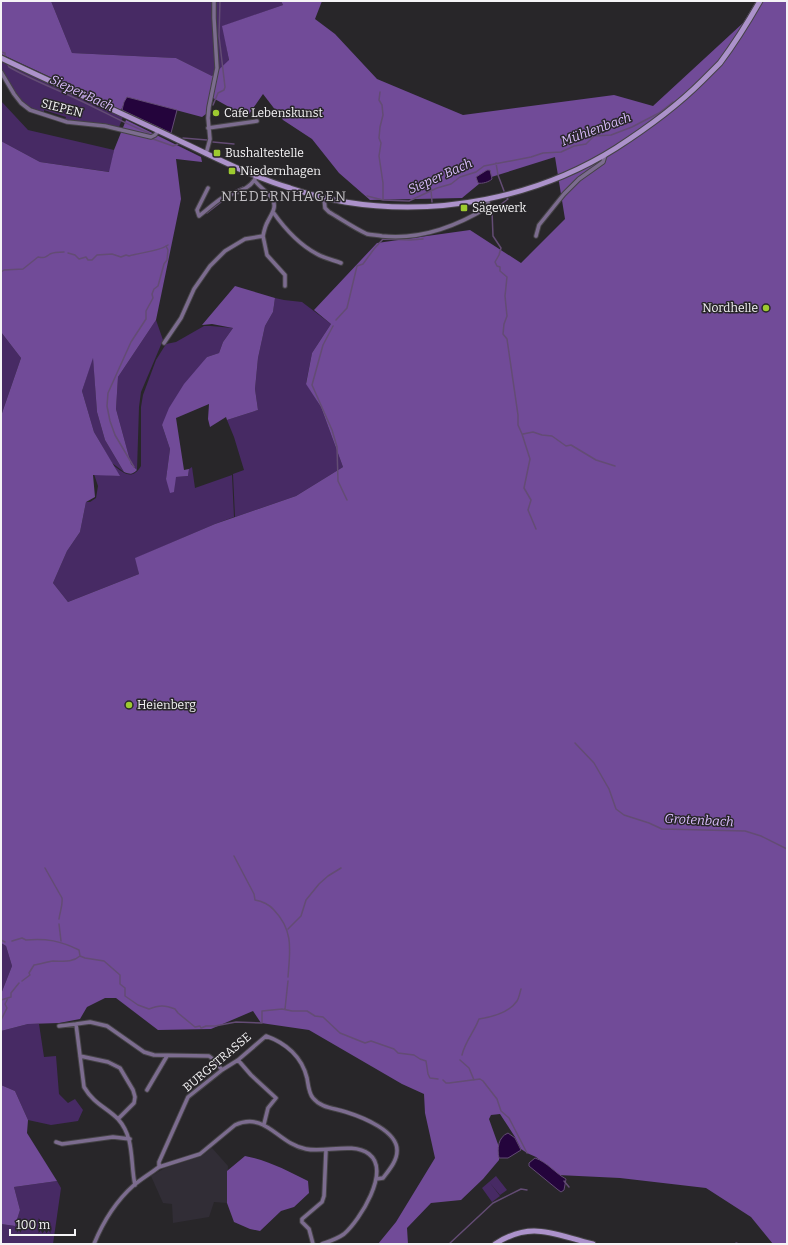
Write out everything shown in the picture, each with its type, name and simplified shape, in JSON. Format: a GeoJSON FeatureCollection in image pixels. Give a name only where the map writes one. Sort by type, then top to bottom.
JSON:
{"type":"FeatureCollection","features":[{"type":"Feature","properties":{"kind":"main road"},"geometry":{"type":"LineString","coordinates":[[1,58],[158,130],[256,179],[344,202],[397,207],[449,205],[488,199],[516,192],[572,172],[605,155],[654,122],[691,92],[719,64],[743,31],[760,1]]}},
{"type":"Feature","properties":{"kind":"main road"},"geometry":{"type":"LineString","coordinates":[[495,1244],[505,1238],[526,1230],[544,1231],[593,1244]]}},
{"type":"Feature","properties":{"kind":"street"},"geometry":{"type":"LineString","coordinates":[[206,154],[209,144],[209,107],[217,68],[214,1]]}},
{"type":"Feature","properties":{"kind":"street","name":"SIEPEN"},"geometry":{"type":"LineString","coordinates":[[1,72],[21,103],[30,110],[46,116],[67,122],[105,126],[151,137],[155,135],[158,130]]}},
{"type":"Feature","properties":{"kind":"street"},"geometry":{"type":"LineString","coordinates":[[208,128],[257,121]]}},
{"type":"Feature","properties":{"kind":"street"},"geometry":{"type":"LineString","coordinates":[[536,236],[539,225],[564,194],[579,179],[604,162],[605,155]]}},
{"type":"Feature","properties":{"kind":"street"},"geometry":{"type":"LineString","coordinates":[[208,188],[197,210],[199,216],[223,198],[237,193],[256,179],[273,201],[273,212],[263,236],[267,255],[285,275],[285,286]]}},
{"type":"Feature","properties":{"kind":"street"},"geometry":{"type":"LineString","coordinates":[[324,198],[325,208],[334,215],[368,234],[389,236],[431,232],[466,218],[488,207],[488,199]]}},
{"type":"Feature","properties":{"kind":"street"},"geometry":{"type":"LineString","coordinates":[[273,212],[290,234],[302,244],[318,254],[341,263]]}},
{"type":"Feature","properties":{"kind":"street"},"geometry":{"type":"LineString","coordinates":[[164,343],[181,318],[194,289],[210,266],[225,251],[245,239],[263,236]]}},
{"type":"Feature","properties":{"kind":"street"},"geometry":{"type":"LineString","coordinates":[[60,1026],[90,1022],[107,1026],[144,1052],[154,1055],[167,1056],[209,1056],[222,1070]]}},
{"type":"Feature","properties":{"kind":"street"},"geometry":{"type":"LineString","coordinates":[[76,1024],[84,1087],[89,1096],[118,1119],[130,1140],[134,1185]]}},
{"type":"Feature","properties":{"kind":"street","name":"BURGSTRASSE"},"geometry":{"type":"LineString","coordinates":[[159,1168],[159,1162],[188,1097],[222,1070],[238,1060],[266,1036],[275,1039],[284,1045],[300,1061],[305,1072],[312,1097],[320,1105],[347,1112],[379,1127],[392,1136],[398,1151],[396,1158],[383,1178],[376,1179]]}},
{"type":"Feature","properties":{"kind":"street"},"geometry":{"type":"LineString","coordinates":[[80,1056],[108,1062],[120,1068],[131,1085],[135,1097],[134,1103],[118,1119]]}},
{"type":"Feature","properties":{"kind":"street"},"geometry":{"type":"LineString","coordinates":[[147,1090],[167,1056]]}},
{"type":"Feature","properties":{"kind":"street"},"geometry":{"type":"LineString","coordinates":[[238,1060],[251,1075],[276,1098],[268,1108],[264,1124]]}},
{"type":"Feature","properties":{"kind":"street"},"geometry":{"type":"LineString","coordinates":[[94,1244],[108,1216],[123,1196],[134,1185],[159,1168],[200,1154],[235,1125],[255,1122],[264,1124],[293,1145],[306,1149],[326,1150],[353,1148],[362,1150],[369,1154],[375,1161],[377,1169],[376,1179],[360,1215],[344,1233],[335,1240],[322,1244]]}},
{"type":"Feature","properties":{"kind":"street"},"geometry":{"type":"LineString","coordinates":[[56,1142],[62,1144],[113,1137],[130,1140]]}},
{"type":"Feature","properties":{"kind":"street"},"geometry":{"type":"LineString","coordinates":[[313,1244],[309,1229],[302,1222],[302,1219],[322,1202],[324,1196],[326,1150]]}},
{"type":"Feature","properties":{"kind":"shaded area"},"geometry":{"type":"Polygon","coordinates":[[[1,1],[51,1],[72,53],[176,58],[212,76],[229,60],[222,26],[283,5],[281,1],[322,1],[315,19],[335,34],[377,79],[463,115],[614,95],[653,106],[743,23],[756,1],[787,1],[787,1244],[773,1244],[751,1217],[706,1188],[620,1178],[558,1175],[536,1157],[521,1149],[500,1114],[491,1115],[489,1119],[499,1147],[499,1160],[483,1179],[461,1200],[431,1203],[407,1228],[408,1244],[378,1244],[396,1222],[435,1158],[425,1113],[424,1094],[402,1084],[309,1030],[261,1023],[253,1011],[211,1029],[158,1030],[116,998],[105,998],[87,1007],[80,1019],[59,1023],[28,1024],[1,1031],[1,994],[12,966],[6,946],[1,943],[1,416],[21,358],[1,332],[1,141],[40,162],[109,172],[114,150],[126,120],[201,157],[202,162],[176,159],[181,199],[156,320],[118,377],[116,409],[131,464],[137,470],[134,473],[129,474],[124,472],[105,440],[97,412],[93,358],[82,391],[94,432],[120,476],[93,475],[95,497],[86,502],[80,532],[67,551],[53,583],[68,602],[139,574],[135,558],[215,524],[296,496],[343,467],[321,407],[306,384],[312,353],[331,324],[314,310],[377,243],[470,230],[521,263],[565,219],[555,157],[485,179],[462,198],[370,200],[339,173],[312,139],[283,120],[263,94],[247,117],[213,98],[210,111],[202,117],[127,97],[121,110],[1,54],[1,1]]]}},
{"type":"Feature","properties":{"kind":"shaded area"},"geometry":{"type":"Polygon","coordinates":[[[51,1],[281,1],[283,5],[223,26],[229,61],[212,76],[176,58],[72,53],[51,1]]]}},
{"type":"Feature","properties":{"kind":"shaded area"},"geometry":{"type":"Polygon","coordinates":[[[1,61],[123,117],[119,127],[65,120],[66,117],[44,110],[44,113],[25,105],[1,70],[1,61]]]}},
{"type":"Feature","properties":{"kind":"shaded area"},"geometry":{"type":"Polygon","coordinates":[[[127,97],[177,110],[171,133],[122,110],[127,97]]]}},
{"type":"Feature","properties":{"kind":"shaded area"},"geometry":{"type":"Polygon","coordinates":[[[1,101],[28,130],[114,150],[110,172],[40,162],[1,141],[1,101]]]}},
{"type":"Feature","properties":{"kind":"shaded area"},"geometry":{"type":"Polygon","coordinates":[[[487,170],[490,170],[492,179],[478,183],[476,177],[487,170]]]}},
{"type":"Feature","properties":{"kind":"shaded area"},"geometry":{"type":"Polygon","coordinates":[[[235,286],[275,298],[273,312],[265,326],[258,358],[255,389],[258,410],[227,420],[226,417],[210,427],[208,419],[209,404],[176,418],[184,470],[189,469],[188,476],[176,477],[174,492],[170,493],[166,479],[170,449],[162,425],[169,408],[184,384],[207,357],[219,353],[223,342],[233,328],[212,324],[202,325],[235,286]]]}},
{"type":"Feature","properties":{"kind":"shaded area"},"geometry":{"type":"Polygon","coordinates":[[[275,298],[302,302],[331,324],[312,353],[306,383],[321,407],[343,467],[296,496],[235,517],[233,474],[244,470],[227,420],[258,410],[255,389],[258,358],[265,326],[273,312],[275,298]]]}},
{"type":"Feature","properties":{"kind":"shaded area"},"geometry":{"type":"Polygon","coordinates":[[[156,320],[163,340],[141,392],[139,407],[137,470],[131,464],[116,409],[118,377],[156,320]]]}},
{"type":"Feature","properties":{"kind":"shaded area"},"geometry":{"type":"Polygon","coordinates":[[[204,326],[233,328],[223,342],[219,353],[207,357],[162,425],[170,449],[166,479],[174,492],[175,477],[188,476],[189,469],[192,467],[195,488],[232,475],[234,517],[136,558],[139,574],[68,602],[53,583],[67,551],[80,532],[86,502],[90,502],[96,498],[98,486],[94,474],[119,476],[114,466],[128,474],[138,471],[141,466],[141,407],[143,395],[156,360],[166,344],[176,342],[204,326]]]}},
{"type":"Feature","properties":{"kind":"shaded area"},"geometry":{"type":"Polygon","coordinates":[[[1,332],[21,358],[1,416],[1,332]]]}},
{"type":"Feature","properties":{"kind":"shaded area"},"geometry":{"type":"Polygon","coordinates":[[[93,356],[97,412],[105,440],[124,472],[112,463],[94,432],[82,391],[93,356]]]}},
{"type":"Feature","properties":{"kind":"shaded area"},"geometry":{"type":"Polygon","coordinates":[[[1,943],[6,946],[12,966],[1,994],[1,943]]]}},
{"type":"Feature","properties":{"kind":"shaded area"},"geometry":{"type":"Polygon","coordinates":[[[28,1024],[39,1024],[44,1057],[56,1056],[59,1094],[68,1103],[75,1099],[83,1110],[78,1121],[51,1125],[28,1120],[15,1091],[1,1085],[1,1031],[28,1024]]]}},
{"type":"Feature","properties":{"kind":"shaded area"},"geometry":{"type":"Polygon","coordinates":[[[1,1085],[15,1091],[28,1120],[27,1133],[57,1181],[14,1187],[20,1210],[15,1226],[1,1224],[1,1085]]]}},
{"type":"Feature","properties":{"kind":"shaded area"},"geometry":{"type":"Polygon","coordinates":[[[508,1133],[515,1138],[521,1150],[508,1158],[499,1158],[498,1151],[500,1140],[508,1133]]]}},
{"type":"Feature","properties":{"kind":"shaded area"},"geometry":{"type":"Polygon","coordinates":[[[212,1148],[228,1166],[227,1203],[214,1202],[209,1217],[173,1223],[172,1204],[163,1203],[151,1176],[165,1168],[202,1156],[212,1148]]]}},
{"type":"Feature","properties":{"kind":"shaded area"},"geometry":{"type":"Polygon","coordinates":[[[245,1156],[269,1163],[308,1181],[309,1193],[294,1207],[281,1211],[260,1231],[250,1229],[234,1222],[227,1203],[227,1171],[245,1156]]]}},
{"type":"Feature","properties":{"kind":"shaded area"},"geometry":{"type":"Polygon","coordinates":[[[535,1158],[566,1179],[564,1190],[561,1192],[529,1166],[529,1163],[535,1158]]]}},
{"type":"Feature","properties":{"kind":"shaded area"},"geometry":{"type":"Polygon","coordinates":[[[496,1176],[507,1190],[500,1195],[490,1183],[500,1196],[492,1202],[482,1188],[496,1176]]]}},
{"type":"Feature","properties":{"kind":"shaded area"},"geometry":{"type":"Polygon","coordinates":[[[57,1181],[61,1188],[53,1244],[1,1244],[1,1224],[15,1226],[20,1210],[14,1187],[57,1181]]]}},
{"type":"Feature","properties":{"kind":"waterway"},"geometry":{"type":"LineString","coordinates":[[213,105],[218,93],[224,90],[225,87],[219,36],[220,1]]}},
{"type":"Feature","properties":{"kind":"waterway","name":"Sieper Bach"},"geometry":{"type":"LineString","coordinates":[[1,52],[5,53],[5,56]]}},
{"type":"Feature","properties":{"kind":"waterway","name":"Sieper Bach"},"geometry":{"type":"LineString","coordinates":[[8,65],[26,76],[131,126],[149,133]]}},
{"type":"Feature","properties":{"kind":"waterway"},"geometry":{"type":"LineString","coordinates":[[380,92],[379,100],[382,105],[383,115],[380,127],[379,138],[381,143],[379,156],[383,183],[383,200]]}},
{"type":"Feature","properties":{"kind":"waterway","name":"Mühlenbach"},"geometry":{"type":"LineString","coordinates":[[367,196],[383,200],[409,201],[437,188],[451,184],[460,177],[476,172],[484,166],[531,157],[543,153],[561,152],[574,146],[586,144],[594,136],[611,135],[632,127],[659,113],[673,102]]}},
{"type":"Feature","properties":{"kind":"waterway","name":"Sieper Bach"},"geometry":{"type":"LineString","coordinates":[[183,138],[207,140]]}},
{"type":"Feature","properties":{"kind":"waterway","name":"Sieper Bach"},"geometry":{"type":"LineString","coordinates":[[153,139],[173,146],[178,144]]}},
{"type":"Feature","properties":{"kind":"waterway","name":"Sieper Bach"},"geometry":{"type":"LineString","coordinates":[[213,142],[234,144]]}},
{"type":"Feature","properties":{"kind":"waterway"},"geometry":{"type":"LineString","coordinates":[[496,163],[498,175],[504,191]]}},
{"type":"Feature","properties":{"kind":"waterway"},"geometry":{"type":"LineString","coordinates":[[230,193],[243,187]]}},
{"type":"Feature","properties":{"kind":"waterway"},"geometry":{"type":"LineString","coordinates":[[431,190],[432,202]]}},
{"type":"Feature","properties":{"kind":"waterway"},"geometry":{"type":"LineString","coordinates":[[507,198],[508,199],[492,211],[493,236],[501,248],[495,262],[497,266],[500,267],[500,271],[507,277],[505,296],[507,316],[503,334],[507,339],[518,415],[518,425],[530,459],[524,488],[531,500],[528,510],[536,529]]}},
{"type":"Feature","properties":{"kind":"waterway"},"geometry":{"type":"LineString","coordinates":[[207,213],[225,199]]}},
{"type":"Feature","properties":{"kind":"waterway"},"geometry":{"type":"LineString","coordinates":[[336,320],[347,308],[357,266],[363,264],[383,239],[423,239]]}},
{"type":"Feature","properties":{"kind":"waterway"},"geometry":{"type":"LineString","coordinates":[[68,253],[75,255],[79,259],[86,257],[88,260],[92,260],[97,255],[112,254],[121,257],[126,255],[129,256],[159,249],[168,245]]}},
{"type":"Feature","properties":{"kind":"waterway"},"geometry":{"type":"LineString","coordinates":[[134,467],[115,435],[110,421],[107,406],[108,393],[131,342],[146,319],[146,311],[153,298],[152,294],[154,289],[158,286],[164,264],[167,260],[168,250],[166,246]]}},
{"type":"Feature","properties":{"kind":"waterway"},"geometry":{"type":"LineString","coordinates":[[1,272],[4,270],[23,269],[38,257],[44,257],[57,252],[64,252]]}},
{"type":"Feature","properties":{"kind":"waterway"},"geometry":{"type":"LineString","coordinates":[[333,326],[323,345],[312,385],[332,430],[337,447],[338,481],[347,500]]}},
{"type":"Feature","properties":{"kind":"waterway"},"geometry":{"type":"LineString","coordinates":[[523,434],[533,432],[552,436],[566,446],[571,445],[596,460],[615,466]]}},
{"type":"Feature","properties":{"kind":"waterway","name":"Grotenbach"},"geometry":{"type":"LineString","coordinates":[[575,743],[594,763],[609,789],[616,809],[624,815],[662,829],[745,831],[761,836],[787,849]]}},
{"type":"Feature","properties":{"kind":"waterway"},"geometry":{"type":"LineString","coordinates":[[234,856],[254,894],[255,900],[270,906],[285,926],[288,933],[290,949],[288,977]]}},
{"type":"Feature","properties":{"kind":"waterway"},"geometry":{"type":"LineString","coordinates":[[45,868],[62,898],[59,919]]}},
{"type":"Feature","properties":{"kind":"waterway"},"geometry":{"type":"LineString","coordinates":[[288,929],[301,916],[306,900],[319,884],[341,868]]}},
{"type":"Feature","properties":{"kind":"waterway"},"geometry":{"type":"LineString","coordinates":[[59,924],[61,941]]}},
{"type":"Feature","properties":{"kind":"waterway"},"geometry":{"type":"LineString","coordinates":[[12,941],[22,938],[26,940],[40,939],[53,941],[66,944],[79,950],[80,956],[85,958],[104,961],[120,975],[120,984],[125,988],[125,996],[138,1005],[149,1009],[162,1006],[175,1009],[195,1027],[200,1026],[201,1028],[236,1022],[262,1023],[262,1011],[282,1009],[307,1011],[315,1016],[323,1017],[340,1033],[365,1043],[371,1041],[394,1049],[398,1053],[414,1055],[426,1061],[430,1078],[438,1079]]}},
{"type":"Feature","properties":{"kind":"waterway"},"geometry":{"type":"LineString","coordinates":[[1,940],[5,942]]}},
{"type":"Feature","properties":{"kind":"waterway"},"geometry":{"type":"LineString","coordinates":[[22,981],[30,975],[29,973],[34,965],[53,961],[71,961],[80,956]]}},
{"type":"Feature","properties":{"kind":"waterway"},"geometry":{"type":"LineString","coordinates":[[285,1009],[288,981]]}},
{"type":"Feature","properties":{"kind":"waterway"},"geometry":{"type":"LineString","coordinates":[[1,1000],[11,997],[11,993],[19,983]]}},
{"type":"Feature","properties":{"kind":"waterway"},"geometry":{"type":"LineString","coordinates":[[462,1055],[479,1019],[495,1016],[510,1009],[517,1001],[521,989]]}},
{"type":"Feature","properties":{"kind":"waterway"},"geometry":{"type":"LineString","coordinates":[[1,1020],[7,1008],[5,1004],[8,998]]}},
{"type":"Feature","properties":{"kind":"waterway"},"geometry":{"type":"LineString","coordinates":[[460,1060],[469,1068],[474,1080]]}},
{"type":"Feature","properties":{"kind":"waterway"},"geometry":{"type":"LineString","coordinates":[[443,1080],[446,1083],[480,1079],[483,1081],[497,1099],[501,1111],[509,1118],[527,1153]]}},
{"type":"Feature","properties":{"kind":"waterway"},"geometry":{"type":"LineString","coordinates":[[564,1181],[569,1187]]}},
{"type":"Feature","properties":{"kind":"waterway"},"geometry":{"type":"LineString","coordinates":[[449,1244],[493,1203],[521,1189],[527,1190]]}},
{"type":"Feature","properties":{"kind":"place","name":"Cafe Lebenskunst"},"geometry":{"type":"Point","coordinates":[216,113]}},
{"type":"Feature","properties":{"kind":"place","name":"Bushaltestelle"},"geometry":{"type":"Point","coordinates":[217,153]}},
{"type":"Feature","properties":{"kind":"place","name":"Niedernhagen"},"geometry":{"type":"Point","coordinates":[232,171]}},
{"type":"Feature","properties":{"kind":"place","name":"Sägewerk"},"geometry":{"type":"Point","coordinates":[464,208]}},
{"type":"Feature","properties":{"kind":"place","name":"Nordhelle"},"geometry":{"type":"Point","coordinates":[766,308]}},
{"type":"Feature","properties":{"kind":"place","name":"Heienberg"},"geometry":{"type":"Point","coordinates":[129,705]}},
{"type":"Feature","properties":{"kind":"district","name":"NIEDERNHAGEN"},"geometry":{"type":"Point","coordinates":[284,196]}}]}
